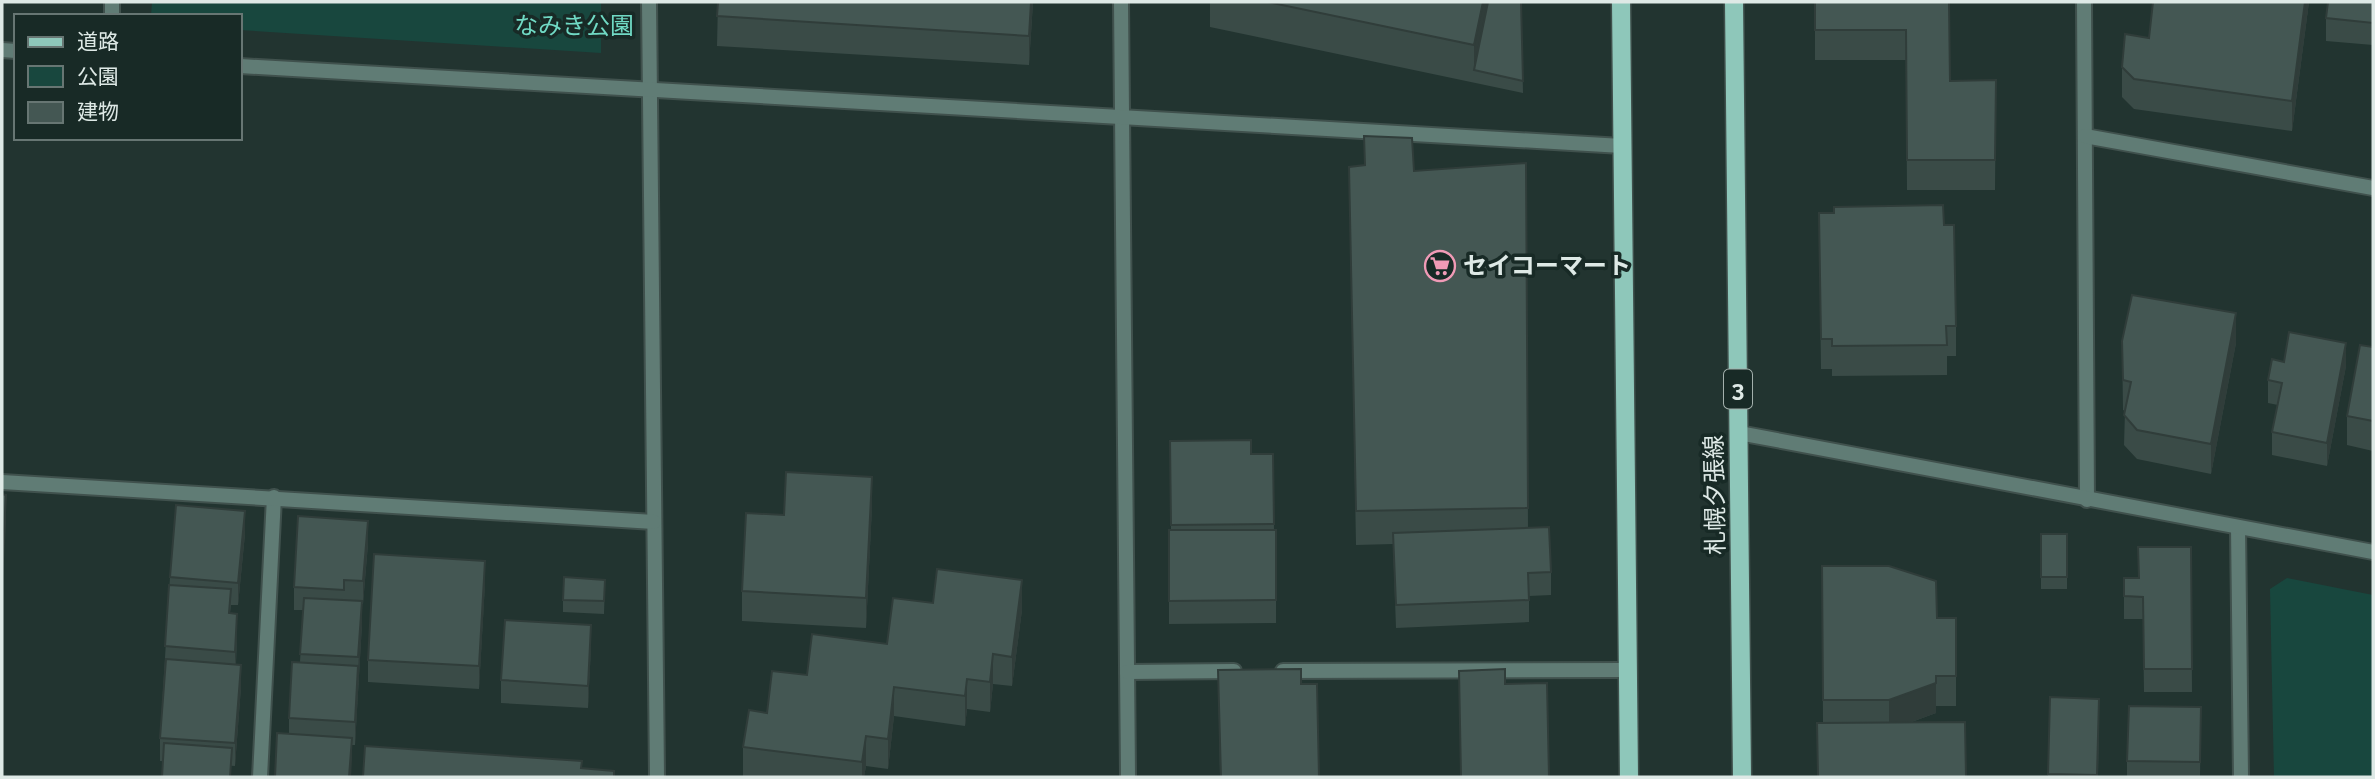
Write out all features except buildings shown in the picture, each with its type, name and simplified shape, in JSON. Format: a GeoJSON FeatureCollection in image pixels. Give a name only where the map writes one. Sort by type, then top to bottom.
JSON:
{"type":"FeatureCollection","features":[{"type":"Feature","properties":{"kind":"main road"},"geometry":{"type":"LineString","coordinates":[[1621,2],[1629,777]]}},
{"type":"Feature","properties":{"kind":"main road","name":"札幌夕張線"},"geometry":{"type":"LineString","coordinates":[[1734,2],[1742,777]]}},
{"type":"Feature","properties":{"kind":"street"},"geometry":{"type":"LineString","coordinates":[[649,2],[657,777]]}},
{"type":"Feature","properties":{"kind":"street"},"geometry":{"type":"LineString","coordinates":[[1121,2],[1128,777]]}},
{"type":"Feature","properties":{"kind":"street"},"geometry":{"type":"LineString","coordinates":[[2084,2],[2087,499]]}},
{"type":"Feature","properties":{"kind":"street"},"geometry":{"type":"LineString","coordinates":[[242,66],[1622,146]]}},
{"type":"Feature","properties":{"kind":"street"},"geometry":{"type":"LineString","coordinates":[[2085,136],[2373,188]]}},
{"type":"Feature","properties":{"kind":"street"},"geometry":{"type":"LineString","coordinates":[[1739,432],[2373,552]]}},
{"type":"Feature","properties":{"kind":"street"},"geometry":{"type":"LineString","coordinates":[[2,482],[654,522]]}},
{"type":"Feature","properties":{"kind":"street"},"geometry":{"type":"LineString","coordinates":[[260,777],[274,497]]}},
{"type":"Feature","properties":{"kind":"street"},"geometry":{"type":"LineString","coordinates":[[2238,527],[2241,777]]}},
{"type":"Feature","properties":{"kind":"street"},"geometry":{"type":"LineString","coordinates":[[1127,672],[1628,670]]}},
{"type":"Feature","properties":{"kind":"green space","name":"なみき公園"},"geometry":{"type":"Polygon","coordinates":[[[152,2],[601,2],[601,53],[242,30],[242,14],[151,14],[152,2]]]}},
{"type":"Feature","properties":{"kind":"green space"},"geometry":{"type":"Polygon","coordinates":[[[2287,578],[2373,595],[2373,777],[2274,777],[2270,589],[2287,578]]]}},
{"type":"Feature","properties":{"kind":"place","name":"セイコーマート"},"geometry":{"type":"Point","coordinates":[1440,266]}}]}
